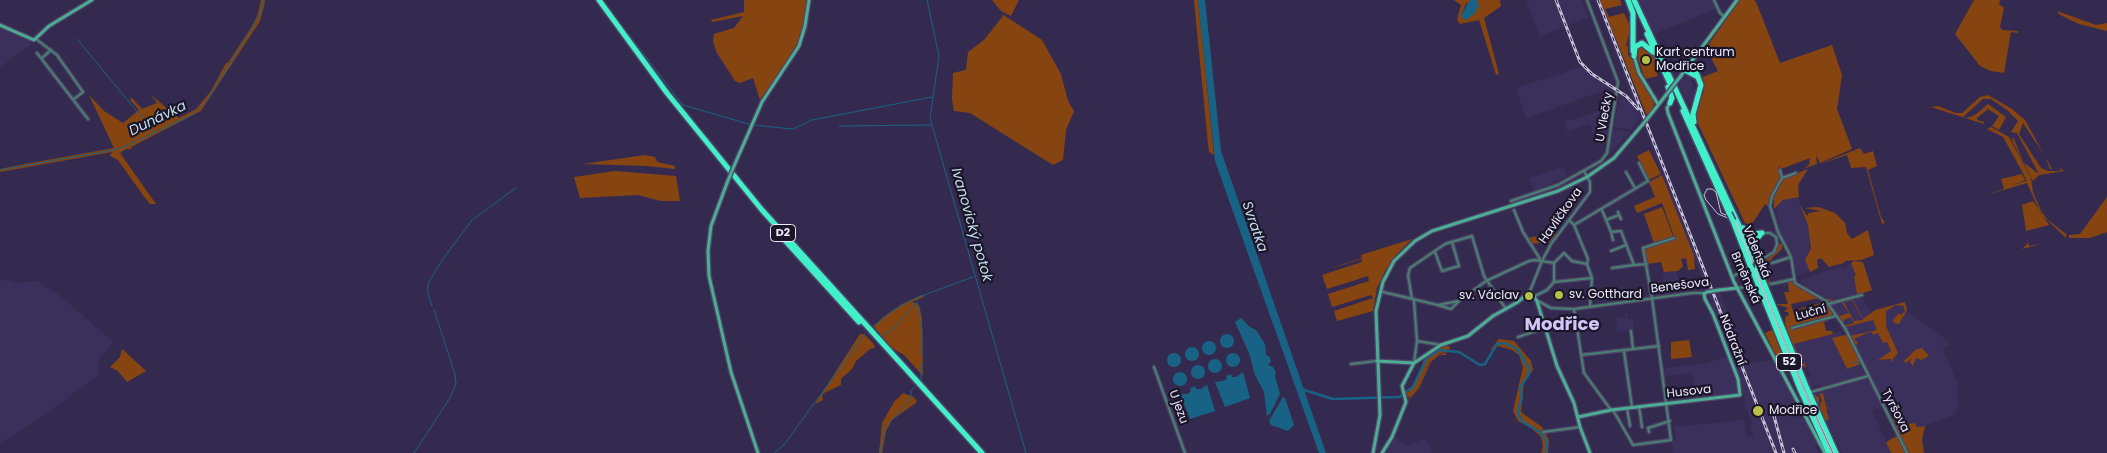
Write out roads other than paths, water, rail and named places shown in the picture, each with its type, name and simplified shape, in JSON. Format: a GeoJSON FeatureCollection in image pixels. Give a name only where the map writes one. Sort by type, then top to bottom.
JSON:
{"type":"FeatureCollection","features":[{"type":"Feature","properties":{"kind":"highway","name":"D2"},"geometry":{"type":"LineString","coordinates":[[594,0],[665,95],[760,212],[978,453]]}},
{"type":"Feature","properties":{"kind":"highway","name":"D2"},"geometry":{"type":"LineString","coordinates":[[598,0],[667,93],[762,210],[982,453]]}},
{"type":"Feature","properties":{"kind":"highway"},"geometry":{"type":"LineString","coordinates":[[1631,0],[1634,56]]}},
{"type":"Feature","properties":{"kind":"highway","name":"52"},"geometry":{"type":"LineString","coordinates":[[1631,0],[1659,62]]}},
{"type":"Feature","properties":{"kind":"highway","name":"52"},"geometry":{"type":"LineString","coordinates":[[1631,0],[1698,134]]}},
{"type":"Feature","properties":{"kind":"highway"},"geometry":{"type":"LineString","coordinates":[[1634,56],[1635,48],[1642,42],[1651,49],[1659,62],[1672,96],[1670,103]]}},
{"type":"Feature","properties":{"kind":"highway","name":"Vídeňská"},"geometry":{"type":"LineString","coordinates":[[1659,62],[1729,213],[1756,265],[1800,388],[1829,453]]}},
{"type":"Feature","properties":{"kind":"highway"},"geometry":{"type":"LineString","coordinates":[[1692,62],[1699,77],[1701,91],[1693,118],[1698,134]]}},
{"type":"Feature","properties":{"kind":"highway"},"geometry":{"type":"LineString","coordinates":[[1686,70],[1699,77]]}},
{"type":"Feature","properties":{"kind":"highway"},"geometry":{"type":"LineString","coordinates":[[1677,91],[1688,106],[1697,102]]}},
{"type":"Feature","properties":{"kind":"highway","name":"Vídeňská"},"geometry":{"type":"LineString","coordinates":[[1698,134],[1736,216],[1809,392],[1838,453]]}},
{"type":"Feature","properties":{"kind":"highway"},"geometry":{"type":"LineString","coordinates":[[1736,216],[1745,232],[1751,235],[1762,233]]}},
{"type":"Feature","properties":{"kind":"highway"},"geometry":{"type":"LineString","coordinates":[[1756,265],[1753,245],[1756,238],[1762,233]]}},
{"type":"Feature","properties":{"kind":"street"},"geometry":{"type":"LineString","coordinates":[[36,39],[49,26],[92,0]]}},
{"type":"Feature","properties":{"kind":"street"},"geometry":{"type":"LineString","coordinates":[[758,453],[731,372],[709,276],[708,251],[711,226],[734,166],[767,94],[799,46],[805,26],[808,0]]}},
{"type":"Feature","properties":{"kind":"street","name":"U Vlečky"},"geometry":{"type":"LineString","coordinates":[[1512,200],[1548,189],[1601,161],[1607,153],[1618,88],[1617,78],[1587,0]]}},
{"type":"Feature","properties":{"kind":"street"},"geometry":{"type":"LineString","coordinates":[[1714,0],[1720,13],[1725,17]]}},
{"type":"Feature","properties":{"kind":"street"},"geometry":{"type":"LineString","coordinates":[[1373,453],[1379,428],[1380,403],[1375,316],[1379,292],[1391,266],[1408,247],[1424,235],[1439,228],[1558,191],[1587,177],[1614,158],[1686,70],[1737,0]]}},
{"type":"Feature","properties":{"kind":"street"},"geometry":{"type":"LineString","coordinates":[[0,25],[32,40],[36,39],[52,50],[83,92],[74,99]]}},
{"type":"Feature","properties":{"kind":"street"},"geometry":{"type":"LineString","coordinates":[[42,58],[52,50]]}},
{"type":"Feature","properties":{"kind":"street"},"geometry":{"type":"LineString","coordinates":[[37,52],[88,119]]}},
{"type":"Feature","properties":{"kind":"street"},"geometry":{"type":"LineString","coordinates":[[1634,56],[1640,74],[1658,104]]}},
{"type":"Feature","properties":{"kind":"street","name":"Brněnská"},"geometry":{"type":"LineString","coordinates":[[1670,103],[1667,108],[1668,113],[1732,277],[1825,453]]}},
{"type":"Feature","properties":{"kind":"street"},"geometry":{"type":"LineString","coordinates":[[1574,225],[1648,181],[1639,163]]}},
{"type":"Feature","properties":{"kind":"street"},"geometry":{"type":"LineString","coordinates":[[1780,170],[1782,178]]}},
{"type":"Feature","properties":{"kind":"street"},"geometry":{"type":"LineString","coordinates":[[1584,171],[1587,177]]}},
{"type":"Feature","properties":{"kind":"street"},"geometry":{"type":"LineString","coordinates":[[1626,172],[1635,188]]}},
{"type":"Feature","properties":{"kind":"street"},"geometry":{"type":"LineString","coordinates":[[1771,284],[1794,279],[1791,257],[1779,235],[1770,206],[1772,196],[1782,178],[1796,173]]}},
{"type":"Feature","properties":{"kind":"street","name":"Havlíčkova"},"geometry":{"type":"LineString","coordinates":[[1530,291],[1542,261],[1590,192],[1587,177]]}},
{"type":"Feature","properties":{"kind":"street"},"geometry":{"type":"LineString","coordinates":[[1602,209],[1613,240]]}},
{"type":"Feature","properties":{"kind":"street"},"geometry":{"type":"LineString","coordinates":[[1514,210],[1523,232],[1542,261]]}},
{"type":"Feature","properties":{"kind":"street"},"geometry":{"type":"LineString","coordinates":[[1606,220],[1619,214],[1621,219]]}},
{"type":"Feature","properties":{"kind":"street"},"geometry":{"type":"LineString","coordinates":[[1569,220],[1574,225],[1588,259],[1587,264],[1592,278],[1590,307]]}},
{"type":"Feature","properties":{"kind":"street"},"geometry":{"type":"LineString","coordinates":[[1611,232],[1620,230],[1634,265]]}},
{"type":"Feature","properties":{"kind":"street"},"geometry":{"type":"LineString","coordinates":[[1732,277],[1774,252],[1778,244],[1776,238],[1770,233],[1762,233]]}},
{"type":"Feature","properties":{"kind":"street"},"geometry":{"type":"LineString","coordinates":[[1776,238],[1779,235]]}},
{"type":"Feature","properties":{"kind":"street"},"geometry":{"type":"LineString","coordinates":[[1414,363],[1416,341],[1413,300],[1408,270],[1435,251],[1452,242],[1472,236],[1486,281],[1506,309]]}},
{"type":"Feature","properties":{"kind":"street"},"geometry":{"type":"LineString","coordinates":[[1574,310],[1584,373],[1612,410],[1633,445],[1671,440],[1668,403],[1643,248],[1674,238]]}},
{"type":"Feature","properties":{"kind":"street"},"geometry":{"type":"LineString","coordinates":[[1435,251],[1442,271],[1459,266],[1452,242]]}},
{"type":"Feature","properties":{"kind":"street"},"geometry":{"type":"LineString","coordinates":[[1611,251],[1626,244]]}},
{"type":"Feature","properties":{"kind":"street"},"geometry":{"type":"LineString","coordinates":[[1383,292],[1451,309],[1486,281],[1522,264],[1535,260],[1554,263],[1565,254],[1572,260],[1587,264]]}},
{"type":"Feature","properties":{"kind":"street"},"geometry":{"type":"LineString","coordinates":[[1772,263],[1791,257]]}},
{"type":"Feature","properties":{"kind":"street"},"geometry":{"type":"LineString","coordinates":[[1554,263],[1554,282]]}},
{"type":"Feature","properties":{"kind":"street"},"geometry":{"type":"LineString","coordinates":[[1612,268],[1647,264]]}},
{"type":"Feature","properties":{"kind":"street"},"geometry":{"type":"LineString","coordinates":[[1535,296],[1546,290],[1554,282],[1592,278]]}},
{"type":"Feature","properties":{"kind":"street","name":"Tyršova"},"geometry":{"type":"LineString","coordinates":[[1794,279],[1798,286],[1821,298],[1828,304],[1845,328],[1907,453]]}},
{"type":"Feature","properties":{"kind":"street"},"geometry":{"type":"LineString","coordinates":[[1737,288],[1755,286]]}},
{"type":"Feature","properties":{"kind":"street","name":"Benešova"},"geometry":{"type":"LineString","coordinates":[[1537,301],[1551,308],[1574,310],[1737,288]]}},
{"type":"Feature","properties":{"kind":"street"},"geometry":{"type":"LineString","coordinates":[[1382,453],[1406,402],[1406,396],[1403,391],[1405,378],[1414,363],[1441,345],[1466,336],[1530,291],[1537,301],[1557,366],[1574,403],[1580,428],[1590,453]]}},
{"type":"Feature","properties":{"kind":"street","name":"Nádražní"},"geometry":{"type":"LineString","coordinates":[[1706,293],[1705,299],[1713,314],[1738,379],[1740,395]]}},
{"type":"Feature","properties":{"kind":"street"},"geometry":{"type":"LineString","coordinates":[[1828,304],[1862,295]]}},
{"type":"Feature","properties":{"kind":"street"},"geometry":{"type":"LineString","coordinates":[[1438,305],[1459,301]]}},
{"type":"Feature","properties":{"kind":"street","name":"Luční"},"geometry":{"type":"LineString","coordinates":[[1792,328],[1835,316]]}},
{"type":"Feature","properties":{"kind":"street"},"geometry":{"type":"LineString","coordinates":[[1518,337],[1545,328]]}},
{"type":"Feature","properties":{"kind":"street"},"geometry":{"type":"LineString","coordinates":[[1631,331],[1634,349]]}},
{"type":"Feature","properties":{"kind":"street"},"geometry":{"type":"LineString","coordinates":[[1416,341],[1441,345]]}},
{"type":"Feature","properties":{"kind":"street"},"geometry":{"type":"LineString","coordinates":[[1581,355],[1659,346]]}},
{"type":"Feature","properties":{"kind":"street"},"geometry":{"type":"LineString","coordinates":[[1624,351],[1630,426]]}},
{"type":"Feature","properties":{"kind":"street"},"geometry":{"type":"LineString","coordinates":[[1351,364],[1378,361],[1414,363]]}},
{"type":"Feature","properties":{"kind":"street","name":"U jezu"},"geometry":{"type":"LineString","coordinates":[[1154,367],[1185,453]]}},
{"type":"Feature","properties":{"kind":"street"},"geometry":{"type":"LineString","coordinates":[[1809,392],[1868,376]]}},
{"type":"Feature","properties":{"kind":"street","name":"Husova"},"geometry":{"type":"LineString","coordinates":[[1578,417],[1640,406],[1740,395]]}},
{"type":"Feature","properties":{"kind":"street"},"geometry":{"type":"LineString","coordinates":[[1640,406],[1642,427]]}},
{"type":"Feature","properties":{"kind":"street"},"geometry":{"type":"LineString","coordinates":[[1649,432],[1648,428],[1670,421]]}},
{"type":"Feature","properties":{"kind":"street"},"geometry":{"type":"LineString","coordinates":[[1543,432],[1580,428]]}},
{"type":"Feature","properties":{"kind":"water"},"geometry":{"type":"Polygon","coordinates":[[[1198,0],[1205,0],[1221,151],[1326,453],[1319,453],[1215,161],[1198,0]]]}},
{"type":"Feature","properties":{"kind":"water"},"geometry":{"type":"Polygon","coordinates":[[[1470,0],[1477,0],[1479,6],[1474,14],[1466,20],[1461,15],[1470,0]]]}},
{"type":"Feature","properties":{"kind":"water"},"geometry":{"type":"Polygon","coordinates":[[[1241,318],[1256,330],[1265,344],[1266,355],[1270,357],[1271,361],[1268,365],[1273,367],[1276,373],[1275,376],[1280,394],[1270,414],[1267,416],[1264,392],[1255,375],[1249,353],[1235,322],[1241,318]]]}},
{"type":"Feature","properties":{"kind":"water"},"geometry":{"type":"Polygon","coordinates":[[[1224,334],[1230,334],[1234,341],[1230,348],[1224,348],[1220,344],[1220,338],[1224,334]]]}},
{"type":"Feature","properties":{"kind":"water"},"geometry":{"type":"Polygon","coordinates":[[[1206,341],[1212,341],[1216,348],[1212,355],[1206,355],[1202,351],[1202,345],[1206,341]]]}},
{"type":"Feature","properties":{"kind":"water"},"geometry":{"type":"Polygon","coordinates":[[[1189,347],[1195,347],[1199,354],[1195,361],[1189,361],[1185,357],[1185,351],[1189,347]]]}},
{"type":"Feature","properties":{"kind":"water"},"geometry":{"type":"Polygon","coordinates":[[[1171,353],[1177,353],[1181,360],[1177,367],[1171,367],[1167,363],[1167,357],[1171,353]]]}},
{"type":"Feature","properties":{"kind":"water"},"geometry":{"type":"Polygon","coordinates":[[[1230,353],[1236,353],[1240,360],[1236,367],[1230,367],[1226,363],[1226,357],[1230,353]]]}},
{"type":"Feature","properties":{"kind":"water"},"geometry":{"type":"Polygon","coordinates":[[[1212,359],[1218,359],[1222,366],[1218,373],[1212,373],[1208,369],[1208,363],[1212,359]]]}},
{"type":"Feature","properties":{"kind":"water"},"geometry":{"type":"Polygon","coordinates":[[[1195,365],[1201,365],[1205,372],[1201,379],[1195,379],[1191,375],[1191,369],[1195,365]]]}},
{"type":"Feature","properties":{"kind":"water"},"geometry":{"type":"Polygon","coordinates":[[[1177,372],[1183,372],[1187,379],[1183,386],[1177,386],[1173,382],[1173,376],[1177,372]]]}},
{"type":"Feature","properties":{"kind":"water"},"geometry":{"type":"Polygon","coordinates":[[[1243,372],[1250,398],[1225,407],[1215,382],[1227,379],[1226,376],[1231,374],[1232,377],[1236,377],[1243,372]]]}},
{"type":"Feature","properties":{"kind":"water"},"geometry":{"type":"Polygon","coordinates":[[[1207,385],[1215,411],[1190,419],[1180,394],[1188,394],[1191,391],[1190,388],[1195,386],[1196,389],[1201,389],[1207,385]]]}},
{"type":"Feature","properties":{"kind":"water"},"geometry":{"type":"Polygon","coordinates":[[[1283,397],[1294,425],[1288,431],[1271,425],[1269,421],[1283,397]]]}},
{"type":"Feature","properties":{"kind":"waterway","name":"Dunávka"},"geometry":{"type":"LineString","coordinates":[[0,170],[119,149],[192,115],[206,102],[249,33],[261,12],[263,0]]}},
{"type":"Feature","properties":{"kind":"waterway","name":"Ivanovický potok"},"geometry":{"type":"LineString","coordinates":[[927,0],[939,56],[930,118],[1026,453]]}},
{"type":"Feature","properties":{"kind":"waterway"},"geometry":{"type":"LineString","coordinates":[[629,35],[683,105],[752,125],[793,129],[812,120],[932,97]]}},
{"type":"Feature","properties":{"kind":"waterway"},"geometry":{"type":"LineString","coordinates":[[77,39],[153,131]]}},
{"type":"Feature","properties":{"kind":"waterway"},"geometry":{"type":"LineString","coordinates":[[839,126],[931,125]]}},
{"type":"Feature","properties":{"kind":"waterway"},"geometry":{"type":"LineString","coordinates":[[432,306],[428,293],[428,283],[443,259],[472,220],[516,188]]}},
{"type":"Feature","properties":{"kind":"waterway"},"geometry":{"type":"LineString","coordinates":[[872,327],[894,310],[916,298],[973,277]]}},
{"type":"Feature","properties":{"kind":"waterway"},"geometry":{"type":"LineString","coordinates":[[882,337],[894,328],[917,302],[922,331],[922,357]]}},
{"type":"Feature","properties":{"kind":"waterway"},"geometry":{"type":"LineString","coordinates":[[414,453],[450,398],[456,384],[455,374],[434,310]]}},
{"type":"Feature","properties":{"kind":"waterway"},"geometry":{"type":"LineString","coordinates":[[816,401],[865,334]]}},
{"type":"Feature","properties":{"kind":"waterway"},"geometry":{"type":"LineString","coordinates":[[1301,389],[1333,399],[1399,397],[1413,387],[1427,358],[1439,350],[1459,352],[1480,365],[1485,364],[1497,344],[1505,343],[1517,349],[1529,368],[1529,374],[1520,388],[1522,397],[1518,410],[1519,416],[1523,422],[1540,432],[1547,442],[1546,453]]}},
{"type":"Feature","properties":{"kind":"waterway"},"geometry":{"type":"LineString","coordinates":[[1853,362],[1861,363]]}},
{"type":"Feature","properties":{"kind":"waterway"},"geometry":{"type":"LineString","coordinates":[[921,363],[921,380]]}},
{"type":"Feature","properties":{"kind":"waterway"},"geometry":{"type":"LineString","coordinates":[[885,428],[911,398],[911,391],[914,387]]}},
{"type":"Feature","properties":{"kind":"waterway"},"geometry":{"type":"LineString","coordinates":[[774,453],[784,445],[815,402]]}},
{"type":"Feature","properties":{"kind":"waterway"},"geometry":{"type":"LineString","coordinates":[[880,453],[885,429]]}},
{"type":"Feature","properties":{"kind":"tram line"},"geometry":{"type":"LineString","coordinates":[[1832,453],[1802,387],[1735,221],[1718,214],[1706,200],[1704,195],[1707,189],[1712,189],[1716,192],[1721,213],[1735,219],[1803,387],[1834,453]]}},
{"type":"Feature","properties":{"kind":"railway"},"geometry":{"type":"LineString","coordinates":[[1556,0],[1580,62],[1592,74],[1626,96],[1638,109]]}},
{"type":"Feature","properties":{"kind":"railway"},"geometry":{"type":"LineString","coordinates":[[1598,0],[1776,453]]}},
{"type":"Feature","properties":{"kind":"railway"},"geometry":{"type":"LineString","coordinates":[[1774,416],[1784,453]]}},
{"type":"Feature","properties":{"kind":"railway"},"geometry":{"type":"LineString","coordinates":[[1793,449],[1795,453]]}},
{"type":"Feature","properties":{"kind":"place","name":"Kart centrum Modřice"},"geometry":{"type":"Point","coordinates":[1646,60]}},
{"type":"Feature","properties":{"kind":"place","name":"sv. Gotthard"},"geometry":{"type":"Point","coordinates":[1559,295]}},
{"type":"Feature","properties":{"kind":"place","name":"sv. Václav"},"geometry":{"type":"Point","coordinates":[1529,296]}},
{"type":"Feature","properties":{"kind":"place","name":"Modřice"},"geometry":{"type":"Point","coordinates":[1758,411]}},
{"type":"Feature","properties":{"kind":"district","name":"Modřice"},"geometry":{"type":"Point","coordinates":[1562,325]}},
{"type":"Feature","properties":{"kind":"water label","name":"Svratka"},"geometry":{"type":"Point","coordinates":[1254,227]}}]}
